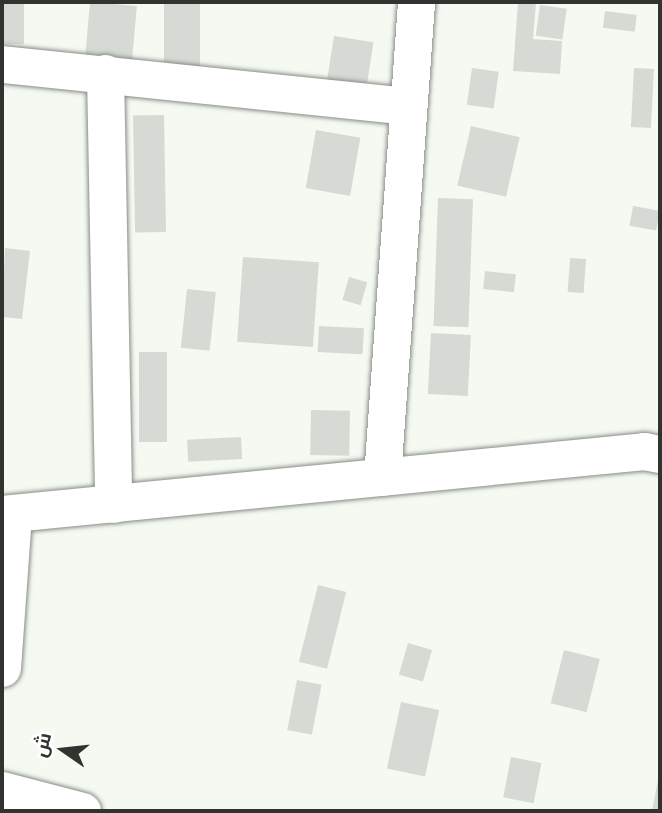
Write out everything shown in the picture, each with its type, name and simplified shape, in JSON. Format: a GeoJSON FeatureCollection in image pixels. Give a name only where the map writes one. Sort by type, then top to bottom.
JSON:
{"type":"FeatureCollection","features":[{"type":"Feature","properties":{"kind":"street"},"geometry":{"type":"LineString","coordinates":[[382,477],[415,2]]}},
{"type":"Feature","properties":{"kind":"street"},"geometry":{"type":"LineString","coordinates":[[2,64],[408,106]]}},
{"type":"Feature","properties":{"kind":"street"},"geometry":{"type":"LineString","coordinates":[[105,73],[113,504]]}},
{"type":"Feature","properties":{"kind":"street"},"geometry":{"type":"LineString","coordinates":[[2,668],[7,514],[644,451],[660,454]]}},
{"type":"Feature","properties":{"kind":"street"},"geometry":{"type":"LineString","coordinates":[[2,790],[82,811]]}},
{"type":"Feature","properties":{"kind":"building"},"geometry":{"type":"Polygon","coordinates":[[[2,2],[24,2],[24,44],[2,44],[2,2]]]}},
{"type":"Feature","properties":{"kind":"building"},"geometry":{"type":"Polygon","coordinates":[[[90,2],[137,6],[131,70],[84,66],[90,2]]]}},
{"type":"Feature","properties":{"kind":"building"},"geometry":{"type":"Polygon","coordinates":[[[164,2],[200,2],[200,69],[164,69],[164,2]]]}},
{"type":"Feature","properties":{"kind":"building"},"geometry":{"type":"Polygon","coordinates":[[[518,2],[536,3],[533,39],[562,41],[560,74],[513,71],[518,2]]]}},
{"type":"Feature","properties":{"kind":"building"},"geometry":{"type":"Polygon","coordinates":[[[540,5],[567,9],[562,39],[536,36],[540,5]]]}},
{"type":"Feature","properties":{"kind":"building"},"geometry":{"type":"Polygon","coordinates":[[[605,11],[637,15],[635,32],[603,28],[605,11]]]}},
{"type":"Feature","properties":{"kind":"building"},"geometry":{"type":"Polygon","coordinates":[[[334,36],[374,42],[366,92],[326,85],[334,36]]]}},
{"type":"Feature","properties":{"kind":"building"},"geometry":{"type":"Polygon","coordinates":[[[472,68],[499,72],[494,108],[467,105],[472,68]]]}},
{"type":"Feature","properties":{"kind":"building"},"geometry":{"type":"Polygon","coordinates":[[[634,68],[654,69],[651,128],[631,127],[634,68]]]}},
{"type":"Feature","properties":{"kind":"building"},"geometry":{"type":"Polygon","coordinates":[[[164,115],[166,232],[135,233],[133,116],[164,115]]]}},
{"type":"Feature","properties":{"kind":"building"},"geometry":{"type":"Polygon","coordinates":[[[471,126],[520,137],[506,197],[457,185],[471,126]]]}},
{"type":"Feature","properties":{"kind":"building"},"geometry":{"type":"Polygon","coordinates":[[[316,130],[360,138],[350,196],[306,188],[316,130]]]}},
{"type":"Feature","properties":{"kind":"building"},"geometry":{"type":"Polygon","coordinates":[[[438,198],[473,199],[469,327],[434,326],[438,198]]]}},
{"type":"Feature","properties":{"kind":"building"},"geometry":{"type":"Polygon","coordinates":[[[633,206],[660,211],[656,230],[630,226],[633,206]]]}},
{"type":"Feature","properties":{"kind":"building"},"geometry":{"type":"Polygon","coordinates":[[[5,248],[30,251],[22,319],[2,317],[5,248]]]}},
{"type":"Feature","properties":{"kind":"building"},"geometry":{"type":"Polygon","coordinates":[[[243,257],[319,262],[313,347],[237,342],[243,257]]]}},
{"type":"Feature","properties":{"kind":"building"},"geometry":{"type":"Polygon","coordinates":[[[570,258],[586,259],[584,293],[568,292],[570,258]]]}},
{"type":"Feature","properties":{"kind":"building"},"geometry":{"type":"Polygon","coordinates":[[[485,271],[516,274],[514,292],[483,289],[485,271]]]}},
{"type":"Feature","properties":{"kind":"building"},"geometry":{"type":"Polygon","coordinates":[[[349,277],[367,282],[361,305],[342,300],[349,277]]]}},
{"type":"Feature","properties":{"kind":"building"},"geometry":{"type":"Polygon","coordinates":[[[187,289],[216,292],[210,351],[181,348],[187,289]]]}},
{"type":"Feature","properties":{"kind":"building"},"geometry":{"type":"Polygon","coordinates":[[[319,326],[364,328],[363,354],[318,352],[319,326]]]}},
{"type":"Feature","properties":{"kind":"building"},"geometry":{"type":"Polygon","coordinates":[[[431,333],[471,335],[468,396],[428,394],[431,333]]]}},
{"type":"Feature","properties":{"kind":"building"},"geometry":{"type":"Polygon","coordinates":[[[139,352],[167,352],[167,442],[139,442],[139,352]]]}},
{"type":"Feature","properties":{"kind":"building"},"geometry":{"type":"Polygon","coordinates":[[[311,410],[350,411],[349,456],[310,455],[311,410]]]}},
{"type":"Feature","properties":{"kind":"building"},"geometry":{"type":"Polygon","coordinates":[[[241,437],[242,459],[188,462],[187,440],[241,437]]]}},
{"type":"Feature","properties":{"kind":"building"},"geometry":{"type":"Polygon","coordinates":[[[318,585],[346,592],[327,669],[299,662],[318,585]]]}},
{"type":"Feature","properties":{"kind":"building"},"geometry":{"type":"Polygon","coordinates":[[[408,643],[432,650],[423,682],[399,675],[408,643]]]}},
{"type":"Feature","properties":{"kind":"building"},"geometry":{"type":"Polygon","coordinates":[[[564,650],[600,659],[587,712],[551,703],[564,650]]]}},
{"type":"Feature","properties":{"kind":"building"},"geometry":{"type":"Polygon","coordinates":[[[297,680],[322,685],[312,735],[287,730],[297,680]]]}},
{"type":"Feature","properties":{"kind":"building"},"geometry":{"type":"Polygon","coordinates":[[[401,702],[439,710],[425,777],[387,769],[401,702]]]}},
{"type":"Feature","properties":{"kind":"building"},"geometry":{"type":"Polygon","coordinates":[[[511,757],[541,763],[534,803],[503,797],[511,757]]]}},
{"type":"Feature","properties":{"kind":"building"},"geometry":{"type":"Polygon","coordinates":[[[659,775],[660,811],[652,811],[659,775]]]}}]}
